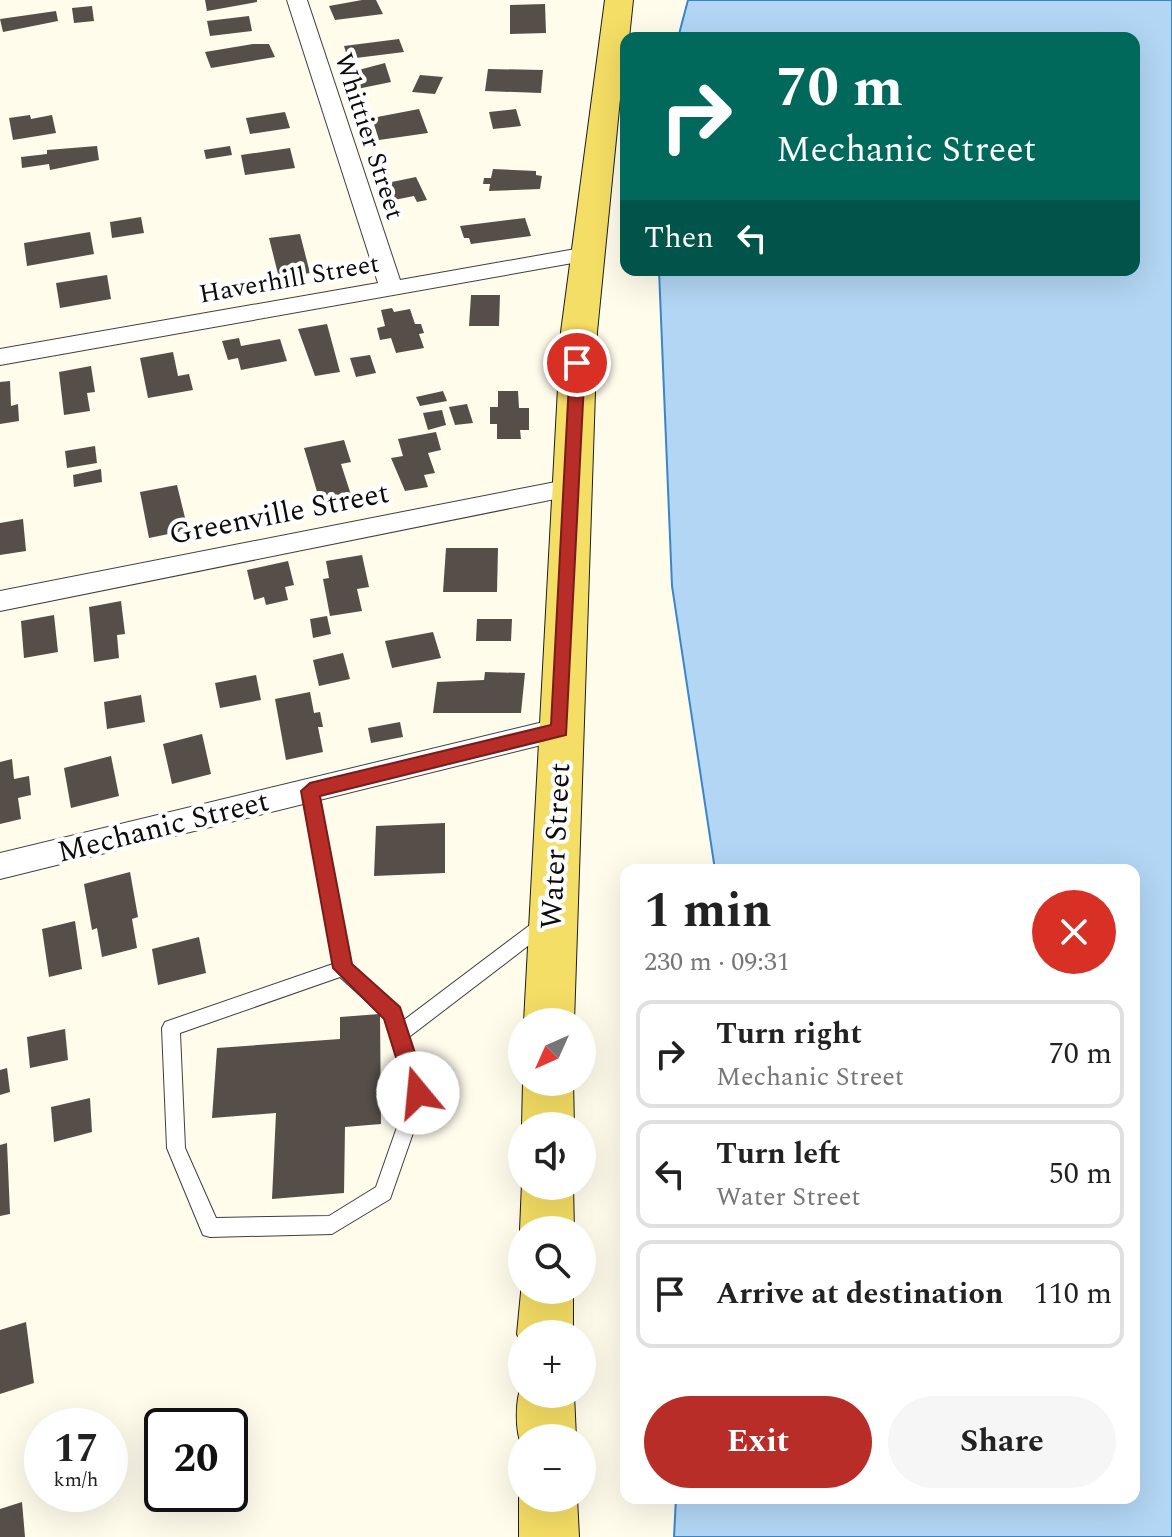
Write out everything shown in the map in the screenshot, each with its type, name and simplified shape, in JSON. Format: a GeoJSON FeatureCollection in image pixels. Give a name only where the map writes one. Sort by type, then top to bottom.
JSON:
{"type":"FeatureCollection","features":[{"type":"Feature","properties":{"kind":"main road","name":"Water Street"},"geometry":{"type":"LineString","coordinates":[[549,1008],[579,332],[619,0]]}},
{"type":"Feature","properties":{"kind":"main road"},"geometry":{"type":"LineString","coordinates":[[548,1512],[549,1537]]}},
{"type":"Feature","properties":{"kind":"street","name":"Whittier Street"},"geometry":{"type":"LineString","coordinates":[[297,0],[391,288]]}},
{"type":"Feature","properties":{"kind":"street","name":"Haverhill Street"},"geometry":{"type":"LineString","coordinates":[[0,357],[587,254]]}},
{"type":"Feature","properties":{"kind":"street","name":"Greenville Street"},"geometry":{"type":"LineString","coordinates":[[0,601],[571,488]]}},
{"type":"Feature","properties":{"kind":"street","name":"Mechanic Street"},"geometry":{"type":"LineString","coordinates":[[0,866],[560,730]]}},
{"type":"Feature","properties":{"kind":"lane"},"geometry":{"type":"LineString","coordinates":[[310,791],[343,968],[393,1014],[418,1093],[383,1193],[332,1225],[210,1228],[176,1148],[171,1028],[343,968]]}},
{"type":"Feature","properties":{"kind":"lane"},"geometry":{"type":"LineString","coordinates":[[399,1034],[551,919]]}},
{"type":"Feature","properties":{"kind":"water"},"geometry":{"type":"Polygon","coordinates":[[[688,0],[1172,0],[1172,1537],[674,1537],[676,1504],[1140,1504],[1140,864],[714,864],[672,586],[659,276],[1140,276],[1140,32],[680,32],[688,0]]]}},
{"type":"Feature","properties":{"kind":"building"},"geometry":{"type":"Polygon","coordinates":[[[205,0],[257,0],[257,2],[207,11],[205,0]]]}},
{"type":"Feature","properties":{"kind":"building"},"geometry":{"type":"Polygon","coordinates":[[[376,0],[383,14],[335,20],[329,6],[376,0]]]}},
{"type":"Feature","properties":{"kind":"building"},"geometry":{"type":"Polygon","coordinates":[[[545,4],[546,33],[510,34],[510,5],[545,4]]]}},
{"type":"Feature","properties":{"kind":"building"},"geometry":{"type":"Polygon","coordinates":[[[92,6],[94,21],[74,23],[72,8],[92,6]]]}},
{"type":"Feature","properties":{"kind":"building"},"geometry":{"type":"Polygon","coordinates":[[[56,11],[58,21],[3,32],[0,19],[56,11]]]}},
{"type":"Feature","properties":{"kind":"building"},"geometry":{"type":"Polygon","coordinates":[[[249,16],[252,31],[210,36],[207,21],[249,16]]]}},
{"type":"Feature","properties":{"kind":"building"},"geometry":{"type":"Polygon","coordinates":[[[399,39],[404,52],[348,59],[344,46],[399,39]]]}},
{"type":"Feature","properties":{"kind":"building"},"geometry":{"type":"Polygon","coordinates":[[[269,44],[275,57],[211,68],[205,52],[269,44]]]}},
{"type":"Feature","properties":{"kind":"building"},"geometry":{"type":"Polygon","coordinates":[[[385,63],[391,82],[357,89],[351,72],[385,63]]]}},
{"type":"Feature","properties":{"kind":"building"},"geometry":{"type":"Polygon","coordinates":[[[488,69],[543,70],[541,93],[485,91],[488,69]]]}},
{"type":"Feature","properties":{"kind":"building"},"geometry":{"type":"Polygon","coordinates":[[[420,75],[443,77],[435,94],[412,92],[420,75]]]}},
{"type":"Feature","properties":{"kind":"building"},"geometry":{"type":"Polygon","coordinates":[[[419,109],[428,133],[379,140],[372,118],[419,109]]]}},
{"type":"Feature","properties":{"kind":"building"},"geometry":{"type":"Polygon","coordinates":[[[516,109],[521,126],[493,129],[489,112],[516,109]]]}},
{"type":"Feature","properties":{"kind":"building"},"geometry":{"type":"Polygon","coordinates":[[[285,112],[290,128],[250,134],[246,118],[285,112]]]}},
{"type":"Feature","properties":{"kind":"building"},"geometry":{"type":"Polygon","coordinates":[[[30,115],[31,119],[52,115],[56,133],[13,140],[9,118],[30,115]]]}},
{"type":"Feature","properties":{"kind":"building"},"geometry":{"type":"Polygon","coordinates":[[[97,146],[99,160],[50,170],[49,164],[22,168],[21,157],[47,154],[47,150],[97,146]]]}},
{"type":"Feature","properties":{"kind":"building"},"geometry":{"type":"Polygon","coordinates":[[[230,146],[232,155],[206,159],[204,150],[230,146]]]}},
{"type":"Feature","properties":{"kind":"building"},"geometry":{"type":"Polygon","coordinates":[[[290,148],[295,168],[245,175],[241,155],[290,148]]]}},
{"type":"Feature","properties":{"kind":"building"},"geometry":{"type":"Polygon","coordinates":[[[493,169],[536,171],[536,175],[542,176],[540,189],[489,191],[490,184],[483,184],[484,178],[491,178],[493,169]]]}},
{"type":"Feature","properties":{"kind":"building"},"geometry":{"type":"Polygon","coordinates":[[[416,177],[427,200],[417,202],[414,196],[389,201],[382,184],[416,177]]]}},
{"type":"Feature","properties":{"kind":"building"},"geometry":{"type":"Polygon","coordinates":[[[141,217],[144,233],[112,238],[110,222],[141,217]]]}},
{"type":"Feature","properties":{"kind":"building"},"geometry":{"type":"Polygon","coordinates":[[[525,218],[531,236],[471,244],[469,238],[464,238],[460,226],[525,218]]]}},
{"type":"Feature","properties":{"kind":"building"},"geometry":{"type":"Polygon","coordinates":[[[90,232],[94,254],[27,266],[24,243],[90,232]]]}},
{"type":"Feature","properties":{"kind":"building"},"geometry":{"type":"Polygon","coordinates":[[[300,234],[310,273],[279,278],[269,238],[300,234]]]}},
{"type":"Feature","properties":{"kind":"building"},"geometry":{"type":"Polygon","coordinates":[[[107,275],[111,299],[60,308],[56,283],[107,275]]]}},
{"type":"Feature","properties":{"kind":"building"},"geometry":{"type":"Polygon","coordinates":[[[471,295],[500,295],[499,326],[469,326],[471,295]]]}},
{"type":"Feature","properties":{"kind":"building"},"geometry":{"type":"Polygon","coordinates":[[[392,308],[394,312],[410,309],[415,324],[421,324],[424,333],[419,334],[424,348],[396,353],[391,338],[380,340],[377,328],[385,326],[381,310],[392,308]]]}},
{"type":"Feature","properties":{"kind":"building"},"geometry":{"type":"Polygon","coordinates":[[[327,324],[340,372],[315,376],[298,329],[327,324]]]}},
{"type":"Feature","properties":{"kind":"building"},"geometry":{"type":"Polygon","coordinates":[[[239,338],[241,346],[280,339],[287,361],[241,370],[238,358],[228,360],[222,341],[239,338]]]}},
{"type":"Feature","properties":{"kind":"building"},"geometry":{"type":"Polygon","coordinates":[[[173,352],[178,376],[189,374],[193,390],[148,398],[140,358],[173,352]]]}},
{"type":"Feature","properties":{"kind":"building"},"geometry":{"type":"Polygon","coordinates":[[[370,355],[376,373],[356,377],[350,358],[370,355]]]}},
{"type":"Feature","properties":{"kind":"building"},"geometry":{"type":"Polygon","coordinates":[[[91,366],[95,392],[87,393],[90,411],[64,415],[59,372],[91,366]]]}},
{"type":"Feature","properties":{"kind":"building"},"geometry":{"type":"Polygon","coordinates":[[[10,381],[11,406],[18,404],[19,421],[0,424],[0,382],[10,381]]]}},
{"type":"Feature","properties":{"kind":"building"},"geometry":{"type":"Polygon","coordinates":[[[443,391],[447,401],[420,406],[416,397],[443,391]]]}},
{"type":"Feature","properties":{"kind":"building"},"geometry":{"type":"Polygon","coordinates":[[[498,391],[518,391],[519,408],[529,408],[529,430],[520,430],[521,439],[497,439],[497,424],[490,424],[490,407],[498,407],[498,391]]]}},
{"type":"Feature","properties":{"kind":"building"},"geometry":{"type":"Polygon","coordinates":[[[467,404],[473,423],[455,425],[449,407],[467,404]]]}},
{"type":"Feature","properties":{"kind":"building"},"geometry":{"type":"Polygon","coordinates":[[[442,410],[446,425],[428,430],[423,413],[442,410]]]}},
{"type":"Feature","properties":{"kind":"building"},"geometry":{"type":"Polygon","coordinates":[[[436,432],[441,450],[428,453],[435,473],[424,475],[428,487],[405,491],[391,458],[403,456],[398,439],[436,432]]]}},
{"type":"Feature","properties":{"kind":"building"},"geometry":{"type":"Polygon","coordinates":[[[344,440],[351,462],[341,464],[352,498],[321,505],[304,448],[344,440]]]}},
{"type":"Feature","properties":{"kind":"building"},"geometry":{"type":"Polygon","coordinates":[[[95,446],[97,463],[67,468],[65,451],[95,446]]]}},
{"type":"Feature","properties":{"kind":"building"},"geometry":{"type":"Polygon","coordinates":[[[101,469],[102,482],[74,487],[73,475],[101,469]]]}},
{"type":"Feature","properties":{"kind":"building"},"geometry":{"type":"Polygon","coordinates":[[[177,485],[188,530],[149,538],[140,492],[177,485]]]}},
{"type":"Feature","properties":{"kind":"building"},"geometry":{"type":"Polygon","coordinates":[[[23,519],[26,551],[0,555],[0,523],[23,519]]]}},
{"type":"Feature","properties":{"kind":"building"},"geometry":{"type":"Polygon","coordinates":[[[446,548],[498,548],[497,592],[443,592],[446,548]]]}},
{"type":"Feature","properties":{"kind":"building"},"geometry":{"type":"Polygon","coordinates":[[[362,555],[369,587],[357,589],[362,611],[330,616],[323,579],[329,578],[326,561],[362,555]]]}},
{"type":"Feature","properties":{"kind":"building"},"geometry":{"type":"Polygon","coordinates":[[[288,561],[294,585],[285,587],[288,600],[266,605],[264,597],[254,600],[247,570],[288,561]]]}},
{"type":"Feature","properties":{"kind":"building"},"geometry":{"type":"Polygon","coordinates":[[[121,601],[125,634],[117,635],[119,658],[94,662],[89,607],[121,601]]]}},
{"type":"Feature","properties":{"kind":"building"},"geometry":{"type":"Polygon","coordinates":[[[54,615],[58,652],[24,658],[21,621],[54,615]]]}},
{"type":"Feature","properties":{"kind":"building"},"geometry":{"type":"Polygon","coordinates":[[[327,616],[331,634],[313,638],[310,619],[327,616]]]}},
{"type":"Feature","properties":{"kind":"building"},"geometry":{"type":"Polygon","coordinates":[[[477,619],[512,619],[511,641],[476,641],[477,619]]]}},
{"type":"Feature","properties":{"kind":"building"},"geometry":{"type":"Polygon","coordinates":[[[433,632],[441,658],[392,668],[385,641],[433,632]]]}},
{"type":"Feature","properties":{"kind":"building"},"geometry":{"type":"Polygon","coordinates":[[[343,653],[350,679],[319,686],[313,660],[343,653]]]}},
{"type":"Feature","properties":{"kind":"building"},"geometry":{"type":"Polygon","coordinates":[[[485,672],[525,673],[521,713],[433,713],[437,682],[484,680],[485,672]]]}},
{"type":"Feature","properties":{"kind":"building"},"geometry":{"type":"Polygon","coordinates":[[[256,675],[261,700],[220,708],[215,683],[256,675]]]}},
{"type":"Feature","properties":{"kind":"building"},"geometry":{"type":"Polygon","coordinates":[[[310,692],[314,713],[320,712],[323,727],[318,727],[323,752],[286,760],[275,699],[310,692]]]}},
{"type":"Feature","properties":{"kind":"building"},"geometry":{"type":"Polygon","coordinates":[[[141,695],[145,722],[107,729],[104,702],[141,695]]]}},
{"type":"Feature","properties":{"kind":"building"},"geometry":{"type":"Polygon","coordinates":[[[400,722],[403,737],[371,743],[368,728],[400,722]]]}},
{"type":"Feature","properties":{"kind":"building"},"geometry":{"type":"Polygon","coordinates":[[[202,734],[211,774],[172,784],[163,744],[202,734]]]}},
{"type":"Feature","properties":{"kind":"building"},"geometry":{"type":"Polygon","coordinates":[[[111,756],[119,796],[71,808],[64,768],[111,756]]]}},
{"type":"Feature","properties":{"kind":"building"},"geometry":{"type":"Polygon","coordinates":[[[12,759],[14,779],[29,776],[31,795],[18,798],[21,819],[0,824],[0,762],[12,759]]]}},
{"type":"Feature","properties":{"kind":"building"},"geometry":{"type":"Polygon","coordinates":[[[445,823],[445,873],[374,876],[376,826],[445,823]]]}},
{"type":"Feature","properties":{"kind":"building"},"geometry":{"type":"Polygon","coordinates":[[[130,872],[138,917],[132,919],[137,948],[102,957],[97,928],[92,930],[84,884],[130,872]]]}},
{"type":"Feature","properties":{"kind":"building"},"geometry":{"type":"Polygon","coordinates":[[[75,921],[82,969],[49,977],[42,929],[75,921]]]}},
{"type":"Feature","properties":{"kind":"building"},"geometry":{"type":"Polygon","coordinates":[[[199,937],[206,973],[158,985],[152,949],[199,937]]]}},
{"type":"Feature","properties":{"kind":"building"},"geometry":{"type":"Polygon","coordinates":[[[380,1014],[381,1124],[345,1127],[344,1193],[272,1199],[276,1113],[212,1118],[217,1048],[340,1039],[340,1017],[380,1014]]]}},
{"type":"Feature","properties":{"kind":"building"},"geometry":{"type":"Polygon","coordinates":[[[65,1029],[68,1060],[30,1068],[27,1037],[65,1029]]]}},
{"type":"Feature","properties":{"kind":"building"},"geometry":{"type":"Polygon","coordinates":[[[7,1068],[10,1092],[0,1095],[0,1070],[7,1068]]]}},
{"type":"Feature","properties":{"kind":"building"},"geometry":{"type":"Polygon","coordinates":[[[90,1098],[92,1132],[54,1142],[51,1107],[90,1098]]]}},
{"type":"Feature","properties":{"kind":"building"},"geometry":{"type":"Polygon","coordinates":[[[7,1143],[10,1214],[0,1216],[0,1145],[7,1143]]]}},
{"type":"Feature","properties":{"kind":"building"},"geometry":{"type":"Polygon","coordinates":[[[26,1322],[34,1383],[0,1394],[0,1330],[26,1322]]]}},
{"type":"Feature","properties":{"kind":"building"},"geometry":{"type":"Polygon","coordinates":[[[22,1502],[25,1537],[0,1537],[0,1509],[22,1502]]]}},
{"type":"Feature","properties":{"kind":"route"},"geometry":{"type":"LineString","coordinates":[[418,1093],[393,1014],[343,968],[310,791],[560,730],[577,363]]}}]}
